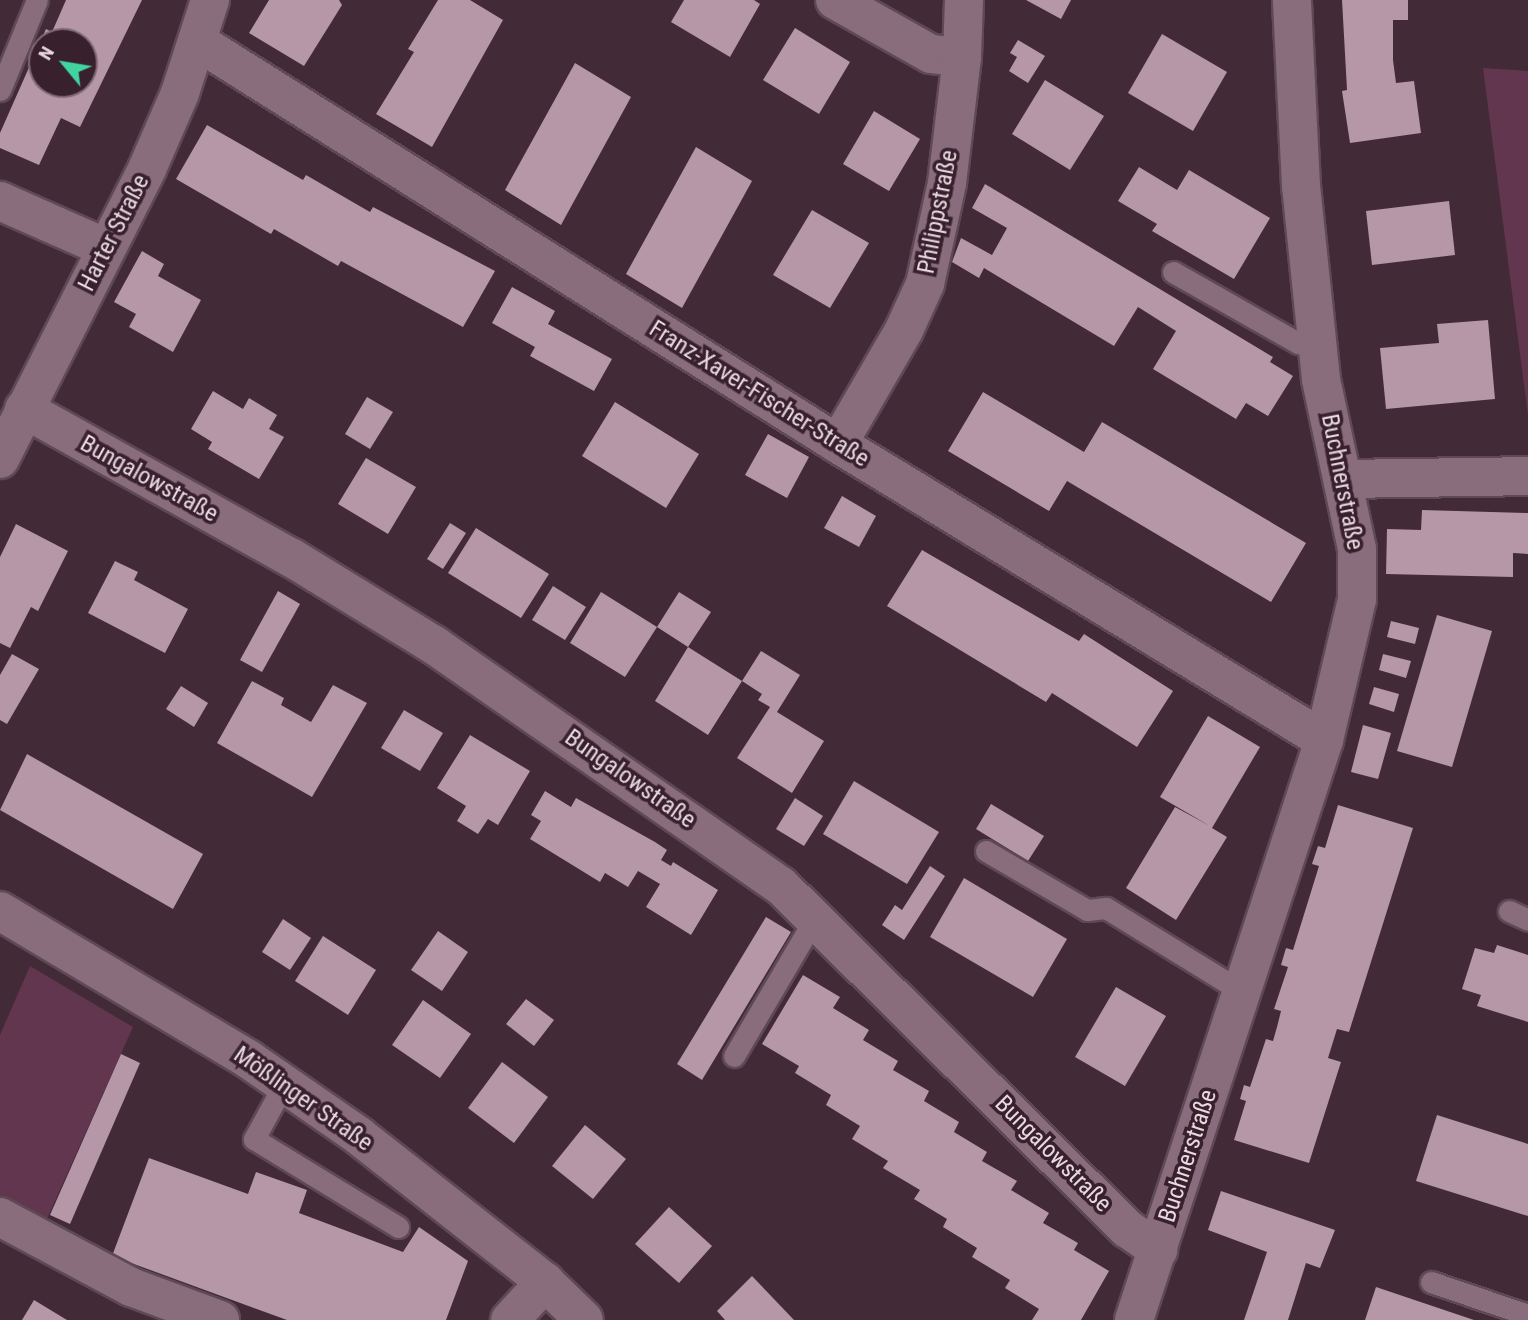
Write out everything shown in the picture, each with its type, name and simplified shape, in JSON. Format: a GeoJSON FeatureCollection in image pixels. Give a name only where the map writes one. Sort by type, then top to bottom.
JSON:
{"type":"FeatureCollection","features":[{"type":"Feature","properties":{"kind":"street","name":"Harter Straße"},"geometry":{"type":"LineString","coordinates":[[0,458],[147,169],[198,42],[210,0]]}},
{"type":"Feature","properties":{"kind":"street"},"geometry":{"type":"LineString","coordinates":[[835,0],[931,54],[962,57]]}},
{"type":"Feature","properties":{"kind":"street","name":"Philippstraße"},"geometry":{"type":"LineString","coordinates":[[838,444],[904,330],[925,284],[947,183],[962,57],[964,0]]}},
{"type":"Feature","properties":{"kind":"street","name":"Buchnerstraße"},"geometry":{"type":"LineString","coordinates":[[1134,1320],[1324,740],[1357,599],[1357,549],[1318,347],[1301,186],[1292,0]]}},
{"type":"Feature","properties":{"kind":"street","name":"Franz-Xaver-Fischer-Straße"},"geometry":{"type":"LineString","coordinates":[[198,42],[838,444],[1324,740]]}},
{"type":"Feature","properties":{"kind":"street"},"geometry":{"type":"LineString","coordinates":[[0,201],[106,248]]}},
{"type":"Feature","properties":{"kind":"street","name":"Bungalowstraße"},"geometry":{"type":"LineString","coordinates":[[24,409],[292,558],[434,645],[751,864],[816,916],[1128,1229],[1158,1250]]}},
{"type":"Feature","properties":{"kind":"street"},"geometry":{"type":"LineString","coordinates":[[1344,479],[1528,476]]}},
{"type":"Feature","properties":{"kind":"street","name":"Mößlinger Straße"},"geometry":{"type":"LineString","coordinates":[[0,911],[284,1084],[446,1202],[545,1282],[584,1320]]}},
{"type":"Feature","properties":{"kind":"street"},"geometry":{"type":"LineString","coordinates":[[0,1217],[131,1287],[220,1320]]}},
{"type":"Feature","properties":{"kind":"street"},"geometry":{"type":"LineString","coordinates":[[510,1320],[545,1282]]}},
{"type":"Feature","properties":{"kind":"lane"},"geometry":{"type":"LineString","coordinates":[[0,90],[37,0]]}},
{"type":"Feature","properties":{"kind":"lane"},"geometry":{"type":"LineString","coordinates":[[1173,272],[1298,343],[1318,347]]}},
{"type":"Feature","properties":{"kind":"lane"},"geometry":{"type":"LineString","coordinates":[[986,851],[1087,910],[1106,908],[1241,991]]}},
{"type":"Feature","properties":{"kind":"lane"},"geometry":{"type":"LineString","coordinates":[[734,1056],[816,916]]}},
{"type":"Feature","properties":{"kind":"lane"},"geometry":{"type":"LineString","coordinates":[[284,1084],[254,1139],[398,1227]]}},
{"type":"Feature","properties":{"kind":"lane"},"geometry":{"type":"LineString","coordinates":[[1432,1282],[1528,1315]]}},
{"type":"Feature","properties":{"kind":"shaded area"},"geometry":{"type":"Polygon","coordinates":[[[1483,68],[1528,71],[1528,416],[1483,68]]]}},
{"type":"Feature","properties":{"kind":"shaded area"},"geometry":{"type":"Polygon","coordinates":[[[30,966],[133,1027],[46,1221],[0,1198],[0,1035],[30,966]]]}},
{"type":"Feature","properties":{"kind":"building"},"geometry":{"type":"Polygon","coordinates":[[[66,0],[142,0],[98,90],[98,28],[54,28],[66,0]]]}},
{"type":"Feature","properties":{"kind":"building"},"geometry":{"type":"Polygon","coordinates":[[[269,0],[339,0],[342,5],[304,66],[249,33],[269,0]]]}},
{"type":"Feature","properties":{"kind":"building"},"geometry":{"type":"Polygon","coordinates":[[[438,0],[470,0],[503,20],[432,147],[376,114],[414,52],[408,49],[438,0]]]}},
{"type":"Feature","properties":{"kind":"building"},"geometry":{"type":"Polygon","coordinates":[[[684,0],[754,0],[760,4],[730,57],[671,22],[684,0]]]}},
{"type":"Feature","properties":{"kind":"building"},"geometry":{"type":"Polygon","coordinates":[[[1026,0],[1071,0],[1061,19],[1026,0]]]}},
{"type":"Feature","properties":{"kind":"building"},"geometry":{"type":"Polygon","coordinates":[[[1342,0],[1408,0],[1408,20],[1393,20],[1393,60],[1396,83],[1414,81],[1421,133],[1350,143],[1342,91],[1347,90],[1342,0]]]}},
{"type":"Feature","properties":{"kind":"building"},"geometry":{"type":"Polygon","coordinates":[[[795,28],[850,62],[819,114],[763,80],[795,28]]]}},
{"type":"Feature","properties":{"kind":"building"},"geometry":{"type":"Polygon","coordinates":[[[1162,34],[1227,72],[1193,131],[1128,93],[1162,34]]]}},
{"type":"Feature","properties":{"kind":"building"},"geometry":{"type":"Polygon","coordinates":[[[1018,40],[1045,56],[1028,83],[1009,71],[1017,57],[1010,53],[1018,40]]]}},
{"type":"Feature","properties":{"kind":"building"},"geometry":{"type":"Polygon","coordinates":[[[575,63],[631,97],[561,225],[505,190],[575,63]]]}},
{"type":"Feature","properties":{"kind":"building"},"geometry":{"type":"Polygon","coordinates":[[[28,70],[28,98],[94,98],[80,127],[61,118],[39,165],[0,148],[0,133],[28,70]]]}},
{"type":"Feature","properties":{"kind":"building"},"geometry":{"type":"Polygon","coordinates":[[[1045,80],[1104,116],[1070,170],[1012,134],[1045,80]]]}},
{"type":"Feature","properties":{"kind":"building"},"geometry":{"type":"Polygon","coordinates":[[[874,111],[920,139],[889,191],[843,164],[874,111]]]}},
{"type":"Feature","properties":{"kind":"building"},"geometry":{"type":"Polygon","coordinates":[[[207,125],[303,180],[306,175],[370,212],[373,207],[495,271],[463,327],[341,261],[338,266],[274,229],[271,234],[176,179],[207,125]]]}},
{"type":"Feature","properties":{"kind":"building"},"geometry":{"type":"Polygon","coordinates":[[[696,147],[752,181],[682,308],[626,274],[696,147]]]}},
{"type":"Feature","properties":{"kind":"building"},"geometry":{"type":"Polygon","coordinates":[[[1139,167],[1177,190],[1189,170],[1270,218],[1234,279],[1152,231],[1157,224],[1118,201],[1139,167]]]}},
{"type":"Feature","properties":{"kind":"building"},"geometry":{"type":"Polygon","coordinates":[[[985,184],[1273,357],[1270,362],[1293,376],[1268,416],[1246,403],[1236,419],[1153,369],[1176,331],[1138,307],[1114,346],[984,268],[979,278],[952,262],[961,238],[992,255],[1007,228],[972,208],[985,184]]]}},
{"type":"Feature","properties":{"kind":"building"},"geometry":{"type":"Polygon","coordinates":[[[1449,201],[1455,255],[1372,265],[1366,211],[1449,201]]]}},
{"type":"Feature","properties":{"kind":"building"},"geometry":{"type":"Polygon","coordinates":[[[812,210],[869,243],[830,308],[773,275],[812,210]]]}},
{"type":"Feature","properties":{"kind":"building"},"geometry":{"type":"Polygon","coordinates":[[[142,251],[164,264],[158,276],[201,300],[173,352],[129,327],[136,314],[114,302],[142,251]]]}},
{"type":"Feature","properties":{"kind":"building"},"geometry":{"type":"Polygon","coordinates":[[[512,287],[555,311],[548,324],[612,359],[594,391],[530,356],[535,347],[492,323],[512,287]]]}},
{"type":"Feature","properties":{"kind":"building"},"geometry":{"type":"Polygon","coordinates":[[[1488,320],[1495,399],[1386,409],[1380,348],[1439,343],[1437,324],[1488,320]]]}},
{"type":"Feature","properties":{"kind":"building"},"geometry":{"type":"Polygon","coordinates":[[[213,391],[243,409],[249,398],[277,415],[269,429],[284,437],[259,479],[208,449],[212,442],[191,429],[213,391]]]}},
{"type":"Feature","properties":{"kind":"building"},"geometry":{"type":"Polygon","coordinates":[[[983,392],[1084,452],[1102,422],[1306,543],[1271,602],[1067,481],[1049,511],[948,451],[983,392]]]}},
{"type":"Feature","properties":{"kind":"building"},"geometry":{"type":"Polygon","coordinates":[[[367,397],[393,412],[370,449],[345,434],[367,397]]]}},
{"type":"Feature","properties":{"kind":"building"},"geometry":{"type":"Polygon","coordinates":[[[615,402],[699,454],[666,508],[582,456],[615,402]]]}},
{"type":"Feature","properties":{"kind":"building"},"geometry":{"type":"Polygon","coordinates":[[[768,434],[809,457],[787,498],[745,475],[768,434]]]}},
{"type":"Feature","properties":{"kind":"building"},"geometry":{"type":"Polygon","coordinates":[[[366,458],[416,487],[388,534],[338,504],[366,458]]]}},
{"type":"Feature","properties":{"kind":"building"},"geometry":{"type":"Polygon","coordinates":[[[842,496],[876,516],[859,547],[824,528],[842,496]]]}},
{"type":"Feature","properties":{"kind":"building"},"geometry":{"type":"Polygon","coordinates":[[[1422,510],[1528,513],[1528,554],[1513,553],[1513,577],[1386,574],[1387,529],[1421,530],[1422,510]]]}},
{"type":"Feature","properties":{"kind":"building"},"geometry":{"type":"Polygon","coordinates":[[[450,523],[466,533],[443,569],[427,559],[450,523]]]}},
{"type":"Feature","properties":{"kind":"building"},"geometry":{"type":"Polygon","coordinates":[[[16,524],[68,551],[38,611],[31,607],[10,648],[0,643],[0,557],[16,524]]]}},
{"type":"Feature","properties":{"kind":"building"},"geometry":{"type":"Polygon","coordinates":[[[476,528],[549,574],[521,618],[448,573],[476,528]]]}},
{"type":"Feature","properties":{"kind":"building"},"geometry":{"type":"Polygon","coordinates":[[[922,550],[1079,641],[1084,634],[1173,691],[1137,747],[1052,693],[1046,702],[887,606],[922,550]]]}},
{"type":"Feature","properties":{"kind":"building"},"geometry":{"type":"Polygon","coordinates":[[[115,561],[138,572],[134,580],[188,609],[165,653],[88,613],[115,561]]]}},
{"type":"Feature","properties":{"kind":"building"},"geometry":{"type":"Polygon","coordinates":[[[553,586],[586,607],[565,640],[532,620],[553,586]]]}},
{"type":"Feature","properties":{"kind":"building"},"geometry":{"type":"Polygon","coordinates":[[[278,591],[300,604],[262,672],[240,660],[278,591]]]}},
{"type":"Feature","properties":{"kind":"building"},"geometry":{"type":"Polygon","coordinates":[[[601,592],[657,627],[625,677],[570,643],[601,592]]]}},
{"type":"Feature","properties":{"kind":"building"},"geometry":{"type":"Polygon","coordinates":[[[679,592],[711,612],[688,647],[657,627],[679,592]]]}},
{"type":"Feature","properties":{"kind":"building"},"geometry":{"type":"Polygon","coordinates":[[[1437,615],[1492,631],[1452,767],[1397,751],[1437,615]]]}},
{"type":"Feature","properties":{"kind":"building"},"geometry":{"type":"Polygon","coordinates":[[[1391,621],[1419,628],[1415,644],[1387,637],[1391,621]]]}},
{"type":"Feature","properties":{"kind":"building"},"geometry":{"type":"Polygon","coordinates":[[[688,647],[742,681],[708,735],[655,701],[688,647]]]}},
{"type":"Feature","properties":{"kind":"building"},"geometry":{"type":"Polygon","coordinates":[[[761,651],[800,675],[777,712],[824,741],[792,793],[737,758],[770,707],[758,700],[762,694],[742,681],[761,651]]]}},
{"type":"Feature","properties":{"kind":"building"},"geometry":{"type":"Polygon","coordinates":[[[12,654],[39,669],[7,724],[0,720],[0,675],[12,654]]]}},
{"type":"Feature","properties":{"kind":"building"},"geometry":{"type":"Polygon","coordinates":[[[1383,654],[1411,661],[1406,678],[1379,670],[1383,654]]]}},
{"type":"Feature","properties":{"kind":"building"},"geometry":{"type":"Polygon","coordinates":[[[252,681],[284,698],[281,705],[311,722],[333,685],[367,703],[312,797],[217,743],[252,681]]]}},
{"type":"Feature","properties":{"kind":"building"},"geometry":{"type":"Polygon","coordinates":[[[181,686],[208,703],[194,727],[166,709],[181,686]]]}},
{"type":"Feature","properties":{"kind":"building"},"geometry":{"type":"Polygon","coordinates":[[[1374,687],[1399,694],[1394,712],[1369,704],[1374,687]]]}},
{"type":"Feature","properties":{"kind":"building"},"geometry":{"type":"Polygon","coordinates":[[[404,710],[443,733],[420,771],[381,748],[404,710]]]}},
{"type":"Feature","properties":{"kind":"building"},"geometry":{"type":"Polygon","coordinates":[[[1208,716],[1260,747],[1212,828],[1227,837],[1176,920],[1126,888],[1175,807],[1210,826],[1160,797],[1208,716]]]}},
{"type":"Feature","properties":{"kind":"building"},"geometry":{"type":"Polygon","coordinates":[[[1363,725],[1391,733],[1378,779],[1351,772],[1363,725]]]}},
{"type":"Feature","properties":{"kind":"building"},"geometry":{"type":"Polygon","coordinates":[[[470,735],[530,771],[498,825],[488,819],[478,834],[457,821],[466,806],[437,788],[470,735]]]}},
{"type":"Feature","properties":{"kind":"building"},"geometry":{"type":"Polygon","coordinates":[[[27,754],[203,854],[173,909],[0,810],[27,754]]]}},
{"type":"Feature","properties":{"kind":"building"},"geometry":{"type":"Polygon","coordinates":[[[854,781],[939,832],[907,884],[823,834],[854,781]]]}},
{"type":"Feature","properties":{"kind":"building"},"geometry":{"type":"Polygon","coordinates":[[[545,791],[571,807],[576,798],[655,842],[667,850],[661,860],[671,866],[673,862],[718,890],[691,935],[646,907],[660,884],[638,871],[628,887],[605,873],[600,882],[530,839],[541,821],[531,815],[545,791]]]}},
{"type":"Feature","properties":{"kind":"building"},"geometry":{"type":"Polygon","coordinates":[[[795,798],[823,816],[804,846],[776,829],[795,798]]]}},
{"type":"Feature","properties":{"kind":"building"},"geometry":{"type":"Polygon","coordinates":[[[991,804],[1044,836],[1028,861],[976,829],[991,804]]]}},
{"type":"Feature","properties":{"kind":"building"},"geometry":{"type":"Polygon","coordinates":[[[1338,805],[1413,828],[1349,1032],[1337,1029],[1328,1058],[1341,1062],[1309,1163],[1234,1140],[1246,1101],[1240,1099],[1244,1085],[1250,1087],[1266,1039],[1273,1041],[1281,1011],[1274,1009],[1288,967],[1281,965],[1286,948],[1293,950],[1319,866],[1312,864],[1318,846],[1325,848],[1338,805]]]}},
{"type":"Feature","properties":{"kind":"building"},"geometry":{"type":"Polygon","coordinates":[[[930,866],[945,876],[904,940],[882,925],[895,905],[902,910],[930,866]]]}},
{"type":"Feature","properties":{"kind":"building"},"geometry":{"type":"Polygon","coordinates":[[[964,878],[1067,939],[1033,997],[930,937],[964,878]]]}},
{"type":"Feature","properties":{"kind":"building"},"geometry":{"type":"Polygon","coordinates":[[[766,917],[791,932],[702,1080],[677,1064],[766,917]]]}},
{"type":"Feature","properties":{"kind":"building"},"geometry":{"type":"Polygon","coordinates":[[[283,919],[311,938],[290,970],[262,952],[283,919]]]}},
{"type":"Feature","properties":{"kind":"building"},"geometry":{"type":"Polygon","coordinates":[[[438,931],[468,952],[442,991],[411,970],[438,931]]]}},
{"type":"Feature","properties":{"kind":"building"},"geometry":{"type":"Polygon","coordinates":[[[323,936],[376,970],[348,1015],[295,981],[323,936]]]}},
{"type":"Feature","properties":{"kind":"building"},"geometry":{"type":"Polygon","coordinates":[[[1497,945],[1528,955],[1528,1022],[1477,1006],[1481,995],[1462,989],[1475,948],[1494,953],[1497,945]]]}},
{"type":"Feature","properties":{"kind":"building"},"geometry":{"type":"Polygon","coordinates":[[[803,975],[840,997],[833,1008],[869,1030],[863,1040],[898,1061],[893,1070],[929,1091],[924,1101],[959,1122],[954,1132],[987,1152],[982,1161],[1017,1181],[1011,1190],[1049,1213],[1043,1223],[1078,1243],[1074,1250],[1109,1271],[1081,1320],[1032,1320],[1039,1309],[1005,1288],[1010,1280],[972,1257],[977,1248],[943,1227],[947,1219],[914,1199],[920,1190],[883,1168],[888,1161],[852,1139],[860,1126],[826,1105],[831,1095],[795,1073],[799,1066],[762,1044],[803,975]]]}},
{"type":"Feature","properties":{"kind":"building"},"geometry":{"type":"Polygon","coordinates":[[[1116,987],[1166,1016],[1125,1086],[1075,1057],[1116,987]]]}},
{"type":"Feature","properties":{"kind":"building"},"geometry":{"type":"Polygon","coordinates":[[[526,999],[554,1020],[534,1046],[506,1024],[526,999]]]}},
{"type":"Feature","properties":{"kind":"building"},"geometry":{"type":"Polygon","coordinates":[[[423,1000],[471,1034],[440,1078],[392,1045],[423,1000]]]}},
{"type":"Feature","properties":{"kind":"building"},"geometry":{"type":"Polygon","coordinates":[[[121,1054],[140,1063],[70,1224],[50,1215],[121,1054]]]}},
{"type":"Feature","properties":{"kind":"building"},"geometry":{"type":"Polygon","coordinates":[[[502,1062],[548,1097],[514,1143],[468,1108],[502,1062]]]}},
{"type":"Feature","properties":{"kind":"building"},"geometry":{"type":"Polygon","coordinates":[[[1437,1115],[1528,1144],[1528,1216],[1416,1181],[1437,1115]]]}},
{"type":"Feature","properties":{"kind":"building"},"geometry":{"type":"Polygon","coordinates":[[[585,1125],[626,1159],[593,1199],[552,1166],[585,1125]]]}},
{"type":"Feature","properties":{"kind":"building"},"geometry":{"type":"Polygon","coordinates":[[[149,1158],[248,1194],[256,1172],[307,1190],[299,1213],[403,1252],[419,1227],[468,1261],[446,1320],[287,1320],[112,1256],[149,1158]]]}},
{"type":"Feature","properties":{"kind":"building"},"geometry":{"type":"Polygon","coordinates":[[[1221,1191],[1335,1230],[1320,1268],[1306,1263],[1288,1320],[1244,1320],[1267,1252],[1208,1230],[1221,1191]]]}},
{"type":"Feature","properties":{"kind":"building"},"geometry":{"type":"Polygon","coordinates":[[[669,1207],[712,1246],[679,1283],[635,1244],[669,1207]]]}},
{"type":"Feature","properties":{"kind":"building"},"geometry":{"type":"Polygon","coordinates":[[[752,1276],[794,1320],[725,1320],[717,1311],[752,1276]]]}},
{"type":"Feature","properties":{"kind":"building"},"geometry":{"type":"Polygon","coordinates":[[[1376,1287],[1474,1320],[1365,1320],[1376,1287]]]}},
{"type":"Feature","properties":{"kind":"building"},"geometry":{"type":"Polygon","coordinates":[[[34,1300],[67,1320],[22,1320],[34,1300]]]}}]}
